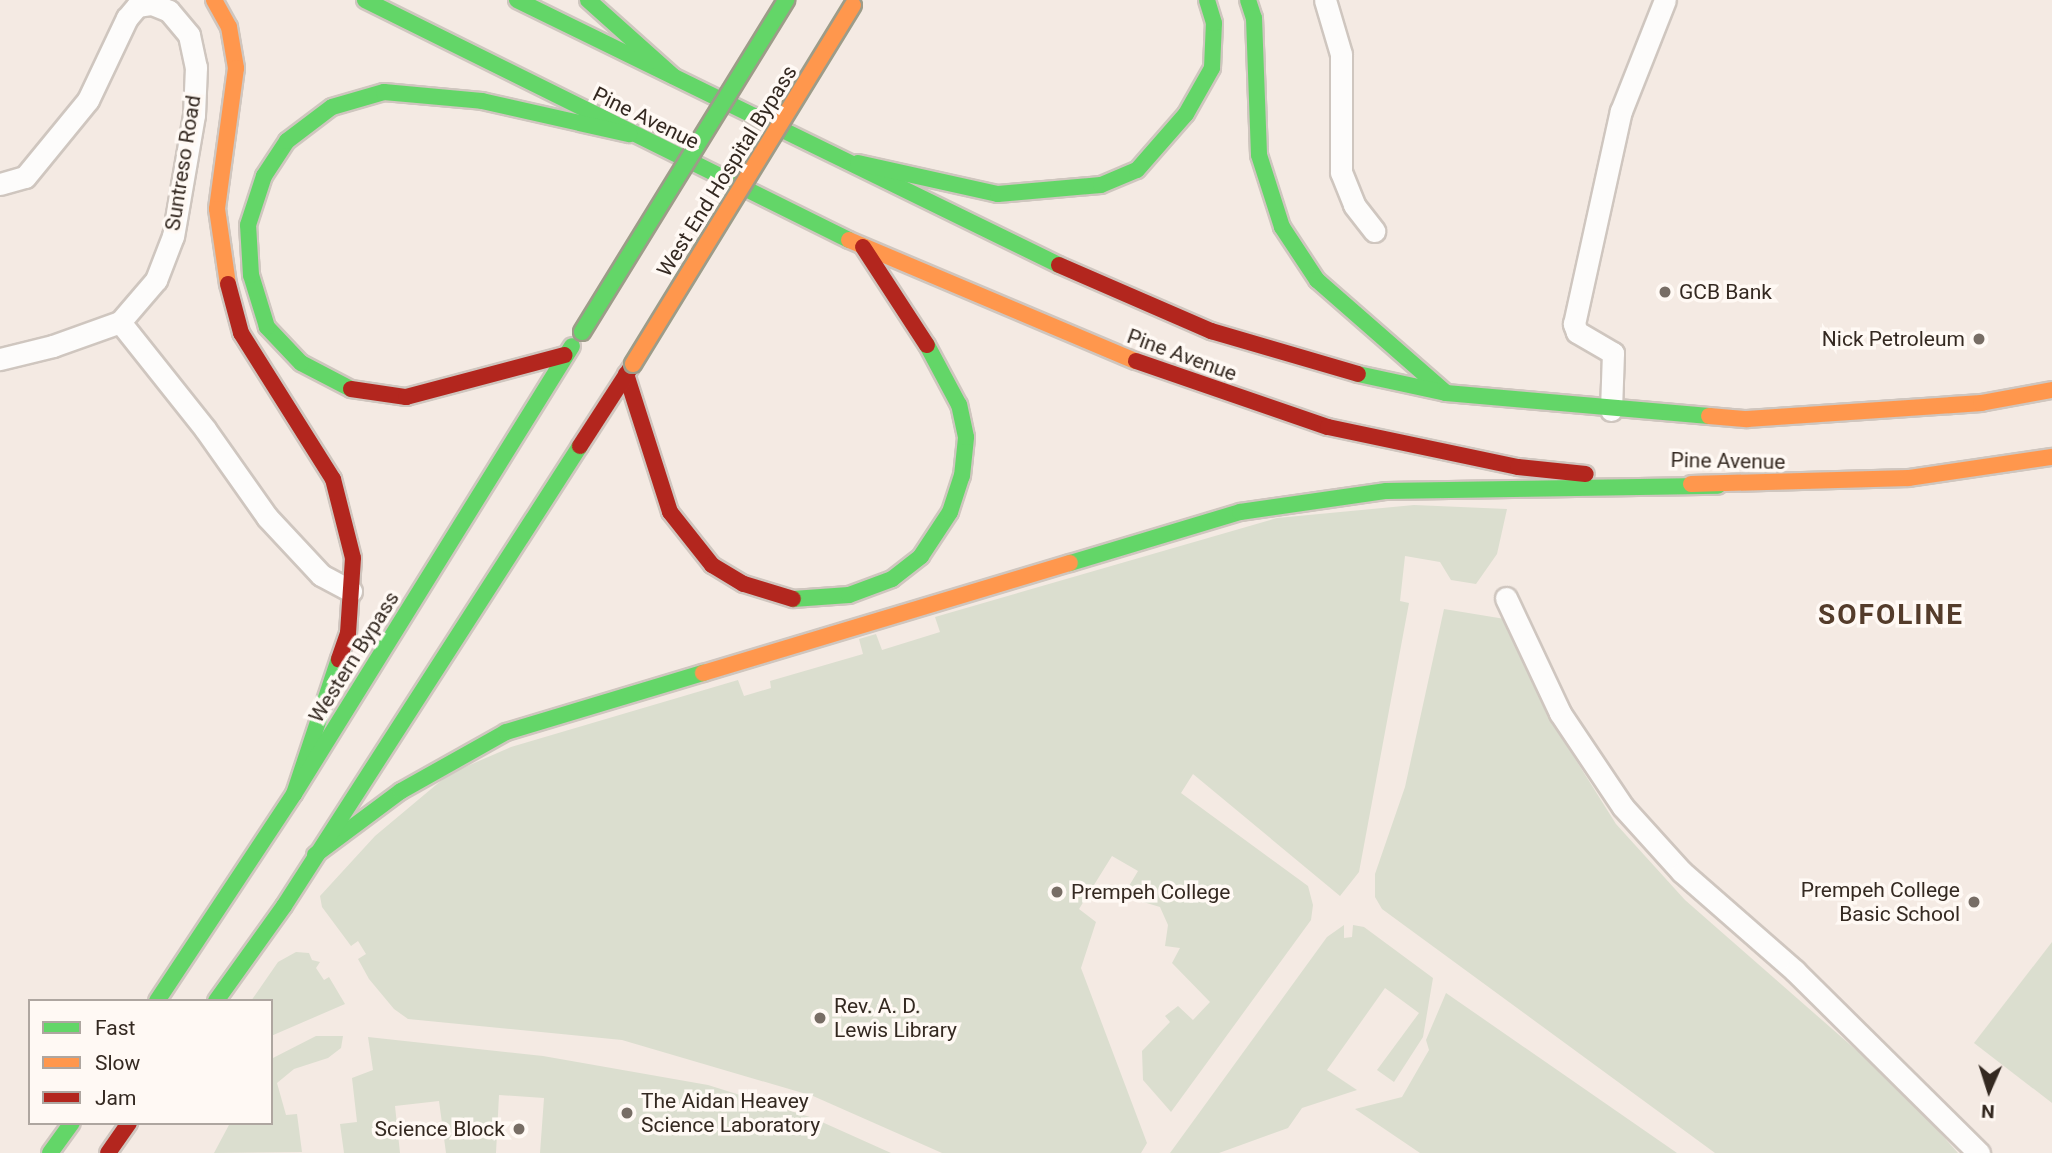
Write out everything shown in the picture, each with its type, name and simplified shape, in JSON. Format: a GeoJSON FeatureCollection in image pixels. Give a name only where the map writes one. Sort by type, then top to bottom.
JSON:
{"type":"FeatureCollection","features":[{"type":"Feature","properties":{"kind":"main road"},"geometry":{"type":"LineString","coordinates":[[214,0],[229,27],[236,68],[217,209],[223,267],[241,333],[333,479],[354,558],[348,633],[294,794]]}},
{"type":"Feature","properties":{"kind":"main road","name":"Pine Avenue"},"geometry":{"type":"LineString","coordinates":[[365,0],[629,134],[863,247],[1171,376],[1328,427],[1518,467],[1718,486],[1909,478],[2052,457]]}},
{"type":"Feature","properties":{"kind":"main road"},"geometry":{"type":"LineString","coordinates":[[517,0],[858,163],[1044,258],[1211,331],[1335,369],[1446,393],[1611,410],[1760,419],[1981,402],[2052,390]]}},
{"type":"Feature","properties":{"kind":"main road"},"geometry":{"type":"LineString","coordinates":[[588,0],[673,76]]}},
{"type":"Feature","properties":{"kind":"main road","name":"West End Hospital Bypass"},"geometry":{"type":"LineString","coordinates":[[582,332],[786,0]]}},
{"type":"Feature","properties":{"kind":"main road"},"geometry":{"type":"LineString","coordinates":[[858,163],[998,194],[1101,185],[1137,170],[1186,114],[1212,68],[1214,23],[1208,0]]}},
{"type":"Feature","properties":{"kind":"main road"},"geometry":{"type":"LineString","coordinates":[[1248,0],[1254,18],[1259,155],[1282,227],[1317,280],[1446,393]]}},
{"type":"Feature","properties":{"kind":"main road","name":"West End Hospital Bypass"},"geometry":{"type":"LineString","coordinates":[[629,369],[856,2]]}},
{"type":"Feature","properties":{"kind":"main road"},"geometry":{"type":"LineString","coordinates":[[565,355],[406,397],[351,389],[301,363],[267,327],[251,275],[248,225],[264,176],[287,141],[332,107],[384,92],[482,101],[629,134]]}},
{"type":"Feature","properties":{"kind":"main road"},"geometry":{"type":"LineString","coordinates":[[629,369],[670,512],[712,565],[744,584],[794,599],[849,595],[892,579],[921,556],[950,512],[962,476],[965,437],[959,405],[943,370],[863,247]]}},
{"type":"Feature","properties":{"kind":"main road","name":"Western Bypass"},"geometry":{"type":"LineString","coordinates":[[158,999],[294,794],[565,355],[582,332]]}},
{"type":"Feature","properties":{"kind":"main road"},"geometry":{"type":"LineString","coordinates":[[217,999],[315,855],[629,369]]}},
{"type":"Feature","properties":{"kind":"main road"},"geometry":{"type":"LineString","coordinates":[[315,855],[401,791],[506,732],[1240,512],[1386,491],[1718,486]]}},
{"type":"Feature","properties":{"kind":"main road"},"geometry":{"type":"LineString","coordinates":[[50,1153],[71,1125]]}},
{"type":"Feature","properties":{"kind":"main road"},"geometry":{"type":"LineString","coordinates":[[108,1153],[128,1125]]}},
{"type":"Feature","properties":{"kind":"street"},"geometry":{"type":"LineString","coordinates":[[1325,0],[1341,54],[1341,172],[1354,205],[1374,231]]}},
{"type":"Feature","properties":{"kind":"street"},"geometry":{"type":"LineString","coordinates":[[1611,410],[1613,352],[1577,332],[1574,324],[1621,111],[1665,0]]}},
{"type":"Feature","properties":{"kind":"street","name":"Suntreso Road"},"geometry":{"type":"LineString","coordinates":[[0,184],[25,177],[88,100],[132,3],[152,4],[169,11],[189,35],[197,67],[194,116],[173,236],[156,280],[120,322],[53,346],[0,359]]}},
{"type":"Feature","properties":{"kind":"street"},"geometry":{"type":"LineString","coordinates":[[120,322],[205,429],[267,517],[321,575],[351,590]]}},
{"type":"Feature","properties":{"kind":"street"},"geometry":{"type":"LineString","coordinates":[[1507,598],[1560,713],[1623,807],[1682,872],[1795,971],[1979,1153]]}},
{"type":"Feature","properties":{"kind":"shaded area"},"geometry":{"type":"Polygon","coordinates":[[[1414,505],[1507,509],[1497,554],[1476,584],[1451,580],[1440,562],[1405,556],[1400,601],[1409,603],[1359,872],[1340,896],[1193,774],[1181,793],[1308,886],[1313,905],[1311,920],[1171,1112],[1143,1080],[1142,1051],[1170,1022],[1165,1016],[1178,1006],[1193,1020],[1210,1002],[1172,963],[1180,948],[1165,946],[1168,925],[1160,907],[1123,896],[1138,871],[1112,856],[1079,909],[1096,922],[1081,968],[1147,1143],[1141,1153],[942,1153],[813,1096],[622,1040],[408,1019],[394,1009],[369,979],[358,959],[366,954],[358,941],[351,946],[322,907],[320,896],[375,836],[449,774],[511,747],[738,680],[744,696],[771,688],[770,681],[863,654],[859,639],[876,634],[882,650],[940,632],[935,617],[1277,518],[1414,505]]]}},
{"type":"Feature","properties":{"kind":"shaded area"},"geometry":{"type":"Polygon","coordinates":[[[1444,609],[1511,620],[1552,722],[1616,824],[1685,900],[1903,1091],[1958,1153],[1715,1153],[1382,909],[1375,897],[1375,874],[1405,787],[1444,609]]]}},
{"type":"Feature","properties":{"kind":"shaded area"},"geometry":{"type":"Polygon","coordinates":[[[1344,925],[1344,938],[1352,937],[1353,925],[1364,927],[1433,978],[1423,1037],[1394,1082],[1377,1070],[1419,1013],[1385,988],[1327,1070],[1357,1090],[1302,1108],[1288,1128],[1219,1153],[1170,1153],[1327,937],[1344,925]]]}},
{"type":"Feature","properties":{"kind":"shaded area"},"geometry":{"type":"Polygon","coordinates":[[[2052,942],[2052,1103],[1974,1043],[2052,942]]]}},
{"type":"Feature","properties":{"kind":"shaded area"},"geometry":{"type":"Polygon","coordinates":[[[296,952],[309,953],[312,960],[320,962],[316,968],[324,980],[329,977],[345,1004],[273,1035],[273,999],[252,999],[278,962],[296,952]]]}},
{"type":"Feature","properties":{"kind":"shaded area"},"geometry":{"type":"Polygon","coordinates":[[[1446,993],[1677,1153],[1420,1153],[1355,1109],[1402,1097],[1429,1050],[1426,1040],[1446,993]]]}},
{"type":"Feature","properties":{"kind":"shaded area"},"geometry":{"type":"Polygon","coordinates":[[[316,1036],[343,1036],[341,1048],[328,1058],[294,1069],[277,1083],[286,1115],[297,1114],[302,1152],[214,1153],[229,1125],[273,1125],[273,1058],[316,1036]]]}},
{"type":"Feature","properties":{"kind":"shaded area"},"geometry":{"type":"Polygon","coordinates":[[[368,1037],[543,1056],[708,1085],[813,1118],[891,1153],[540,1153],[544,1098],[499,1095],[496,1153],[446,1153],[439,1101],[395,1106],[400,1153],[344,1153],[340,1124],[357,1122],[352,1078],[373,1070],[368,1037]]]}},
{"type":"Feature","properties":{"kind":"traffic: fast"},"geometry":{"type":"LineString","coordinates":[[365,0],[849,240]]}},
{"type":"Feature","properties":{"kind":"traffic: fast"},"geometry":{"type":"LineString","coordinates":[[517,0],[1059,265]]}},
{"type":"Feature","properties":{"kind":"traffic: fast"},"geometry":{"type":"LineString","coordinates":[[588,0],[673,76]]}},
{"type":"Feature","properties":{"kind":"traffic: fast"},"geometry":{"type":"LineString","coordinates":[[582,332],[786,0]]}},
{"type":"Feature","properties":{"kind":"traffic: fast"},"geometry":{"type":"LineString","coordinates":[[858,163],[998,194],[1101,185],[1137,170],[1186,114],[1212,68],[1214,23],[1207,0]]}},
{"type":"Feature","properties":{"kind":"traffic: fast"},"geometry":{"type":"LineString","coordinates":[[1248,0],[1254,18],[1259,155],[1282,227],[1317,280],[1446,393]]}},
{"type":"Feature","properties":{"kind":"traffic: fast"},"geometry":{"type":"LineString","coordinates":[[351,389],[301,363],[267,327],[251,275],[248,225],[264,176],[287,141],[332,107],[384,92],[482,101],[629,134]]}},
{"type":"Feature","properties":{"kind":"traffic: fast"},"geometry":{"type":"LineString","coordinates":[[793,599],[849,595],[892,579],[921,556],[950,512],[962,476],[966,437],[959,405],[927,345]]}},
{"type":"Feature","properties":{"kind":"traffic: fast"},"geometry":{"type":"LineString","coordinates":[[158,999],[294,794],[572,346]]}},
{"type":"Feature","properties":{"kind":"traffic: fast"},"geometry":{"type":"LineString","coordinates":[[1358,374],[1446,393],[1709,416]]}},
{"type":"Feature","properties":{"kind":"traffic: fast"},"geometry":{"type":"LineString","coordinates":[[217,999],[284,906],[580,446]]}},
{"type":"Feature","properties":{"kind":"traffic: fast"},"geometry":{"type":"LineString","coordinates":[[1070,563],[1240,512],[1386,491],[1718,486]]}},
{"type":"Feature","properties":{"kind":"traffic: fast"},"geometry":{"type":"LineString","coordinates":[[294,794],[339,659]]}},
{"type":"Feature","properties":{"kind":"traffic: fast"},"geometry":{"type":"LineString","coordinates":[[315,855],[401,791],[506,732],[703,673]]}},
{"type":"Feature","properties":{"kind":"traffic: fast"},"geometry":{"type":"LineString","coordinates":[[50,1153],[71,1125]]}},
{"type":"Feature","properties":{"kind":"traffic: slow"},"geometry":{"type":"LineString","coordinates":[[214,0],[229,27],[236,68],[217,209],[228,284]]}},
{"type":"Feature","properties":{"kind":"traffic: slow"},"geometry":{"type":"LineString","coordinates":[[633,364],[853,5]]}},
{"type":"Feature","properties":{"kind":"traffic: slow"},"geometry":{"type":"LineString","coordinates":[[849,240],[1136,361]]}},
{"type":"Feature","properties":{"kind":"traffic: slow"},"geometry":{"type":"LineString","coordinates":[[1709,416],[1747,419],[1981,403],[2052,390]]}},
{"type":"Feature","properties":{"kind":"traffic: slow"},"geometry":{"type":"LineString","coordinates":[[1691,484],[1909,478],[2052,457]]}},
{"type":"Feature","properties":{"kind":"traffic: slow"},"geometry":{"type":"LineString","coordinates":[[703,673],[1070,563]]}},
{"type":"Feature","properties":{"kind":"traffic: jam"},"geometry":{"type":"LineString","coordinates":[[863,247],[927,345]]}},
{"type":"Feature","properties":{"kind":"traffic: jam"},"geometry":{"type":"LineString","coordinates":[[1059,265],[1211,331],[1358,374]]}},
{"type":"Feature","properties":{"kind":"traffic: jam"},"geometry":{"type":"LineString","coordinates":[[228,284],[241,333],[333,479],[353,558],[348,633],[339,659]]}},
{"type":"Feature","properties":{"kind":"traffic: jam"},"geometry":{"type":"LineString","coordinates":[[351,389],[406,397],[565,355]]}},
{"type":"Feature","properties":{"kind":"traffic: jam"},"geometry":{"type":"LineString","coordinates":[[1136,361],[1328,427],[1518,467],[1586,474]]}},
{"type":"Feature","properties":{"kind":"traffic: jam"},"geometry":{"type":"LineString","coordinates":[[580,446],[633,364]]}},
{"type":"Feature","properties":{"kind":"traffic: jam"},"geometry":{"type":"LineString","coordinates":[[626,374],[670,512],[712,565],[744,584],[793,599]]}},
{"type":"Feature","properties":{"kind":"traffic: jam"},"geometry":{"type":"LineString","coordinates":[[108,1153],[128,1125]]}},
{"type":"Feature","properties":{"kind":"place","name":"GCB Bank"},"geometry":{"type":"Point","coordinates":[1665,292]}},
{"type":"Feature","properties":{"kind":"place","name":"Nick Petroleum"},"geometry":{"type":"Point","coordinates":[1979,339]}},
{"type":"Feature","properties":{"kind":"place","name":"Prempeh College"},"geometry":{"type":"Point","coordinates":[1057,892]}},
{"type":"Feature","properties":{"kind":"place","name":"Prempeh College Basic School"},"geometry":{"type":"Point","coordinates":[1974,902]}},
{"type":"Feature","properties":{"kind":"place","name":"Rev. A. D. Lewis Library"},"geometry":{"type":"Point","coordinates":[820,1018]}},
{"type":"Feature","properties":{"kind":"place","name":"The Aidan Heavey Science Laboratory"},"geometry":{"type":"Point","coordinates":[627,1113]}},
{"type":"Feature","properties":{"kind":"place","name":"Science Block"},"geometry":{"type":"Point","coordinates":[519,1129]}},
{"type":"Feature","properties":{"kind":"district","name":"SOFOLINE"},"geometry":{"type":"Point","coordinates":[1891,615]}}]}
